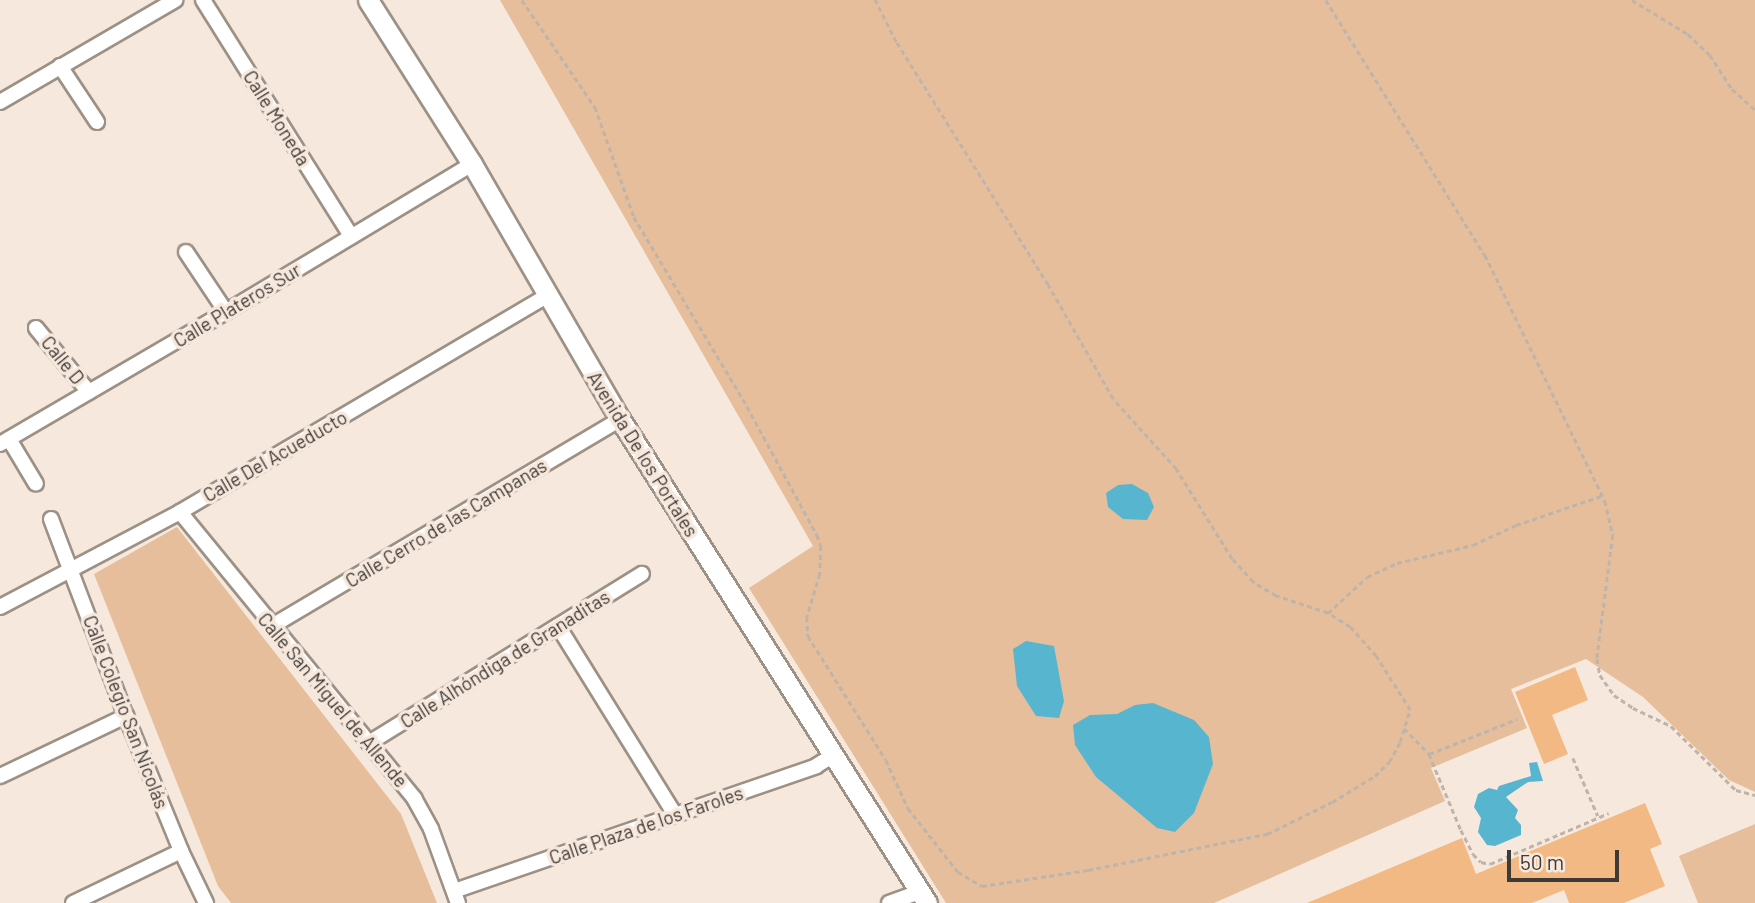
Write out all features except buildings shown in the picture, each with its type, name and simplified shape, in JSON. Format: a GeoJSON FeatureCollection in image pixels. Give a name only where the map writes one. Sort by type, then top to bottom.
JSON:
{"type":"FeatureCollection","features":[{"type":"Feature","properties":{"kind":"street"},"geometry":{"type":"LineString","coordinates":[[0,102],[175,0]]}},
{"type":"Feature","properties":{"kind":"street","name":"Calle Moneda"},"geometry":{"type":"LineString","coordinates":[[203,0],[351,236]]}},
{"type":"Feature","properties":{"kind":"street","name":"Avenida De los Portales"},"geometry":{"type":"LineString","coordinates":[[368,0],[472,164],[546,296],[620,419],[924,898]]}},
{"type":"Feature","properties":{"kind":"street"},"geometry":{"type":"LineString","coordinates":[[60,66],[97,122]]}},
{"type":"Feature","properties":{"kind":"street","name":"Calle Plateros Sur"},"geometry":{"type":"LineString","coordinates":[[5,441],[472,164]]}},
{"type":"Feature","properties":{"kind":"street"},"geometry":{"type":"LineString","coordinates":[[186,252],[226,312]]}},
{"type":"Feature","properties":{"kind":"street","name":"Calle Del Acueducto"},"geometry":{"type":"LineString","coordinates":[[0,607],[180,512],[546,296]]}},
{"type":"Feature","properties":{"kind":"street","name":"Calle D"},"geometry":{"type":"LineString","coordinates":[[36,328],[89,392]]}},
{"type":"Feature","properties":{"kind":"street","name":"Calle Cerro de las Campanas"},"geometry":{"type":"LineString","coordinates":[[272,626],[620,419]]}},
{"type":"Feature","properties":{"kind":"street"},"geometry":{"type":"LineString","coordinates":[[5,441],[36,484]]}},
{"type":"Feature","properties":{"kind":"street","name":"Calle San Miguel de Allende"},"geometry":{"type":"LineString","coordinates":[[180,512],[423,812],[456,897]]}},
{"type":"Feature","properties":{"kind":"street","name":"Calle Colegio San Nicolás"},"geometry":{"type":"LineString","coordinates":[[51,519],[126,716],[181,851],[206,903]]}},
{"type":"Feature","properties":{"kind":"street","name":"Calle Alhóndiga de Granaditas"},"geometry":{"type":"LineString","coordinates":[[369,743],[642,574]]}},
{"type":"Feature","properties":{"kind":"street"},"geometry":{"type":"LineString","coordinates":[[558,626],[675,814]]}},
{"type":"Feature","properties":{"kind":"street"},"geometry":{"type":"LineString","coordinates":[[0,776],[126,716]]}},
{"type":"Feature","properties":{"kind":"street","name":"Calle Plaza de los Faroles"},"geometry":{"type":"LineString","coordinates":[[456,897],[675,814],[816,766],[835,754]]}},
{"type":"Feature","properties":{"kind":"street"},"geometry":{"type":"LineString","coordinates":[[73,903],[181,851]]}},
{"type":"Feature","properties":{"kind":"street"},"geometry":{"type":"LineString","coordinates":[[889,903],[924,898]]}},
{"type":"Feature","properties":{"kind":"path"},"geometry":{"type":"LineString","coordinates":[[522,0],[595,107],[634,217],[743,399],[817,535],[821,546],[820,573],[807,617],[808,636],[886,760],[908,808],[938,850],[958,872],[982,886],[1010,884],[1267,834],[1332,802],[1375,776],[1389,762],[1410,710],[1376,656],[1350,627],[1328,612],[1276,596],[1253,582],[1232,559],[1176,470],[1113,399],[1048,285],[896,42],[875,0]]}},
{"type":"Feature","properties":{"kind":"path"},"geometry":{"type":"LineString","coordinates":[[1326,0],[1485,255],[1602,495],[1613,535],[1597,659],[1600,675],[1614,695],[1671,726],[1736,790],[1755,795]]}},
{"type":"Feature","properties":{"kind":"path"},"geometry":{"type":"LineString","coordinates":[[1632,0],[1688,34],[1710,55],[1732,89],[1755,110]]}},
{"type":"Feature","properties":{"kind":"path"},"geometry":{"type":"LineString","coordinates":[[1328,612],[1367,577],[1397,563],[1473,545],[1517,525],[1602,495]]}},
{"type":"Feature","properties":{"kind":"path"},"geometry":{"type":"LineString","coordinates":[[1429,754],[1517,719]]}},
{"type":"Feature","properties":{"kind":"path"},"geometry":{"type":"LineString","coordinates":[[1404,728],[1429,754],[1461,830],[1473,854],[1481,862],[1490,864],[1609,813]]}},
{"type":"Feature","properties":{"kind":"path"},"geometry":{"type":"LineString","coordinates":[[1573,758],[1598,818]]}},
{"type":"Feature","properties":{"kind":"shaded area"},"geometry":{"type":"Polygon","coordinates":[[[500,0],[1755,0],[1755,792],[1729,780],[1643,697],[1586,659],[1511,689],[1527,728],[1431,768],[1445,801],[1214,903],[946,903],[749,588],[813,546],[500,0]]]}},
{"type":"Feature","properties":{"kind":"shaded area"},"geometry":{"type":"Polygon","coordinates":[[[177,527],[401,814],[437,903],[231,903],[218,886],[94,574],[177,527]]]}},
{"type":"Feature","properties":{"kind":"shaded area"},"geometry":{"type":"Polygon","coordinates":[[[1755,824],[1755,903],[1698,903],[1679,856],[1755,824]]]}},
{"type":"Feature","properties":{"kind":"water"},"geometry":{"type":"Polygon","coordinates":[[[1132,484],[1148,493],[1154,507],[1147,520],[1123,519],[1108,507],[1106,493],[1118,485],[1132,484]]]}},
{"type":"Feature","properties":{"kind":"water"},"geometry":{"type":"Polygon","coordinates":[[[1026,641],[1054,646],[1064,701],[1059,718],[1036,716],[1017,686],[1013,649],[1026,641]]]}},
{"type":"Feature","properties":{"kind":"water"},"geometry":{"type":"Polygon","coordinates":[[[1153,703],[1194,720],[1209,737],[1213,764],[1194,813],[1175,832],[1157,828],[1096,777],[1075,745],[1073,725],[1090,715],[1117,714],[1135,705],[1153,703]]]}},
{"type":"Feature","properties":{"kind":"water"},"geometry":{"type":"Polygon","coordinates":[[[1537,762],[1543,781],[1528,782],[1506,797],[1518,810],[1515,818],[1521,825],[1521,835],[1495,846],[1487,845],[1478,832],[1481,818],[1474,807],[1478,794],[1489,788],[1497,790],[1499,786],[1531,776],[1529,763],[1537,762]]]}}]}
